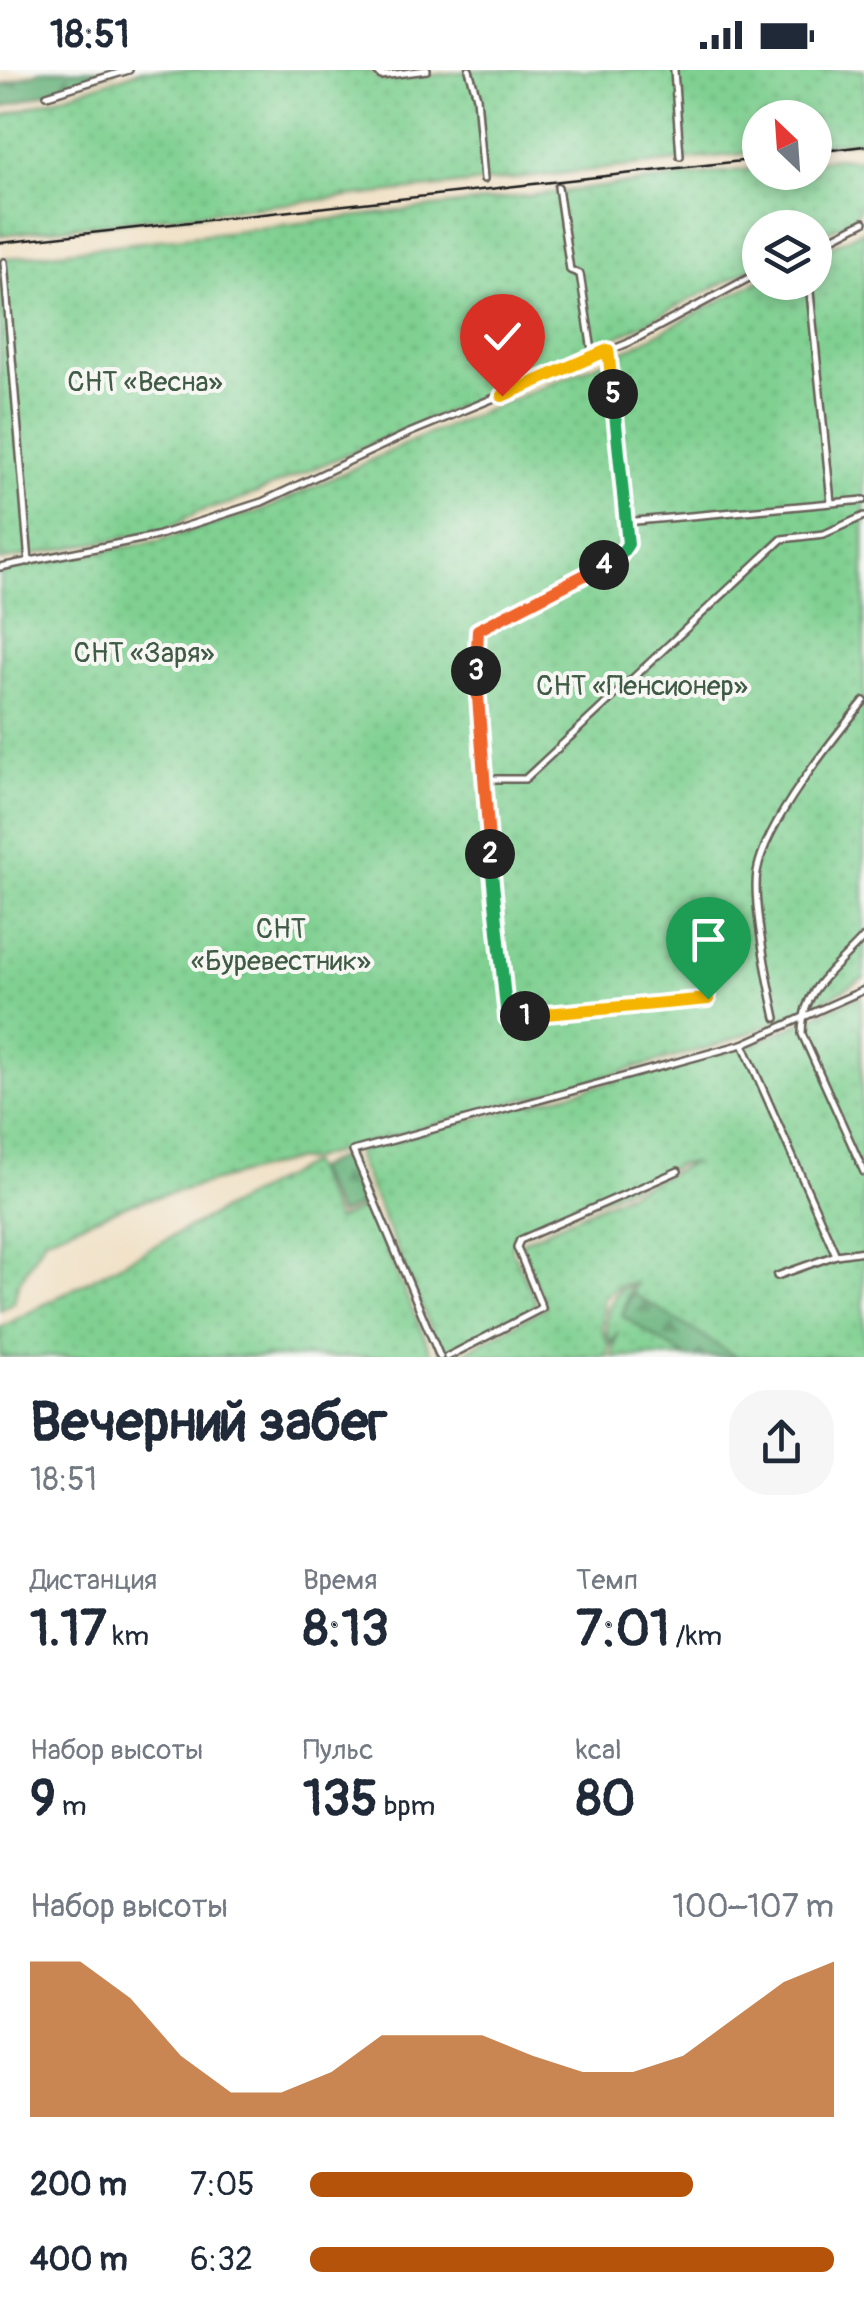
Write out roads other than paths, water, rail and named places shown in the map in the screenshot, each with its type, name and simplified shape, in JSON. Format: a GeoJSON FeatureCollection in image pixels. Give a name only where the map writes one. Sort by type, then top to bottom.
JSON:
{"type":"FeatureCollection","features":[{"type":"Feature","properties":{"kind":"street"},"geometry":{"type":"LineString","coordinates":[[47,96],[129,70]]}},
{"type":"Feature","properties":{"kind":"street"},"geometry":{"type":"LineString","coordinates":[[376,70],[381,76],[427,70]]}},
{"type":"Feature","properties":{"kind":"street"},"geometry":{"type":"LineString","coordinates":[[470,70],[477,97],[484,179]]}},
{"type":"Feature","properties":{"kind":"street"},"geometry":{"type":"LineString","coordinates":[[674,70],[680,156]]}},
{"type":"Feature","properties":{"kind":"street"},"geometry":{"type":"LineString","coordinates":[[558,187],[570,270],[580,274],[593,357]]}},
{"type":"Feature","properties":{"kind":"street"},"geometry":{"type":"LineString","coordinates":[[832,238],[864,222]]}},
{"type":"Feature","properties":{"kind":"street"},"geometry":{"type":"LineString","coordinates":[[4,262],[29,562]]}},
{"type":"Feature","properties":{"kind":"street"},"geometry":{"type":"LineString","coordinates":[[0,567],[218,518],[593,357],[742,281]]}},
{"type":"Feature","properties":{"kind":"street"},"geometry":{"type":"LineString","coordinates":[[812,300],[831,502]]}},
{"type":"Feature","properties":{"kind":"street"},"geometry":{"type":"LineString","coordinates":[[608,350],[628,544],[619,557],[478,630],[475,643],[483,778],[507,1018],[708,999]]}},
{"type":"Feature","properties":{"kind":"street"},"geometry":{"type":"LineString","coordinates":[[625,522],[864,500]]}},
{"type":"Feature","properties":{"kind":"street"},"geometry":{"type":"LineString","coordinates":[[483,778],[525,779],[782,539],[824,534],[864,516]]}},
{"type":"Feature","properties":{"kind":"street"},"geometry":{"type":"LineString","coordinates":[[776,1018],[756,874],[764,848],[799,788],[864,701]]}},
{"type":"Feature","properties":{"kind":"street"},"geometry":{"type":"LineString","coordinates":[[864,937],[805,1002],[802,1018],[802,1034],[864,1172]]}},
{"type":"Feature","properties":{"kind":"street"},"geometry":{"type":"LineString","coordinates":[[678,1171],[520,1240],[517,1247],[542,1308],[443,1357],[353,1151],[742,1044],[864,990]]}},
{"type":"Feature","properties":{"kind":"street"},"geometry":{"type":"LineString","coordinates":[[742,1044],[836,1255]]}},
{"type":"Feature","properties":{"kind":"street"},"geometry":{"type":"LineString","coordinates":[[777,1276],[836,1255],[864,1251]]}},
{"type":"Feature","properties":{"kind":"railway"},"geometry":{"type":"LineString","coordinates":[[832,150],[864,146]]}},
{"type":"Feature","properties":{"kind":"railway"},"geometry":{"type":"LineString","coordinates":[[0,243],[742,161]]}},
{"type":"Feature","properties":{"kind":"park label","name":"СНТ «Весна»"},"geometry":{"type":"Point","coordinates":[145,382]}},
{"type":"Feature","properties":{"kind":"park label","name":"СНТ «Заря»"},"geometry":{"type":"Point","coordinates":[144,653]}},
{"type":"Feature","properties":{"kind":"park label","name":"СНТ «Пенсионер»"},"geometry":{"type":"Point","coordinates":[642,686]}},
{"type":"Feature","properties":{"kind":"park label","name":"СНТ «Буревестник»"},"geometry":{"type":"Point","coordinates":[281,945]}}]}
